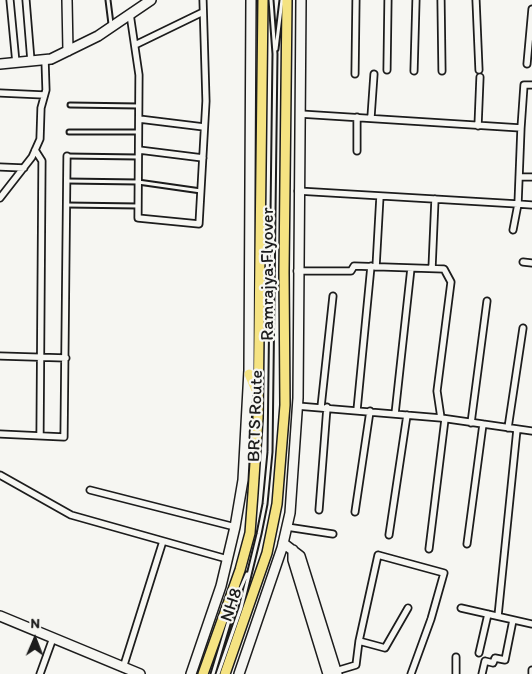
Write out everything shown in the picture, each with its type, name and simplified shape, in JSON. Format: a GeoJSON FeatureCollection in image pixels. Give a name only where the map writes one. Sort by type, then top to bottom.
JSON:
{"type":"FeatureCollection","features":[{"type":"Feature","properties":{"kind":"main road","name":"Ramrajya Flyover"},"geometry":{"type":"LineString","coordinates":[[204,674],[240,570],[250,533],[258,395],[263,0]]}},
{"type":"Feature","properties":{"kind":"main road","name":"Ramrajya Flyover"},"geometry":{"type":"LineString","coordinates":[[269,547],[278,494],[285,405],[287,0]]}},
{"type":"Feature","properties":{"kind":"main road"},"geometry":{"type":"LineString","coordinates":[[249,374],[258,395]]}},
{"type":"Feature","properties":{"kind":"main road","name":"NH8"},"geometry":{"type":"LineString","coordinates":[[225,674],[269,547]]}},
{"type":"Feature","properties":{"kind":"street"},"geometry":{"type":"LineString","coordinates":[[10,0],[16,63]]}},
{"type":"Feature","properties":{"kind":"street"},"geometry":{"type":"LineString","coordinates":[[26,0],[32,61]]}},
{"type":"Feature","properties":{"kind":"street"},"geometry":{"type":"LineString","coordinates":[[67,0],[68,50]]}},
{"type":"Feature","properties":{"kind":"street"},"geometry":{"type":"LineString","coordinates":[[0,64],[44,60],[68,50],[111,27],[151,0]]}},
{"type":"Feature","properties":{"kind":"street"},"geometry":{"type":"LineString","coordinates":[[130,14],[139,75],[138,218],[199,224],[206,101],[203,0]]}},
{"type":"Feature","properties":{"kind":"street"},"geometry":{"type":"LineString","coordinates":[[191,674],[228,559],[245,462],[249,374],[252,0]]}},
{"type":"Feature","properties":{"kind":"street"},"geometry":{"type":"LineString","coordinates":[[240,674],[287,526],[297,406],[301,0]]}},
{"type":"Feature","properties":{"kind":"street"},"geometry":{"type":"LineString","coordinates":[[355,74],[356,0]]}},
{"type":"Feature","properties":{"kind":"street"},"geometry":{"type":"LineString","coordinates":[[387,70],[388,0]]}},
{"type":"Feature","properties":{"kind":"street"},"geometry":{"type":"LineString","coordinates":[[414,71],[416,0]]}},
{"type":"Feature","properties":{"kind":"street"},"geometry":{"type":"LineString","coordinates":[[441,0],[442,71]]}},
{"type":"Feature","properties":{"kind":"street"},"geometry":{"type":"LineString","coordinates":[[476,0],[479,70]]}},
{"type":"Feature","properties":{"kind":"street"},"geometry":{"type":"LineString","coordinates":[[527,64],[532,9]]}},
{"type":"Feature","properties":{"kind":"street"},"geometry":{"type":"LineString","coordinates":[[135,45],[203,12]]}},
{"type":"Feature","properties":{"kind":"street"},"geometry":{"type":"LineString","coordinates":[[0,198],[24,168],[40,139],[41,108],[44,95],[44,60]]}},
{"type":"Feature","properties":{"kind":"street"},"geometry":{"type":"LineString","coordinates":[[371,117],[374,74]]}},
{"type":"Feature","properties":{"kind":"street"},"geometry":{"type":"LineString","coordinates":[[478,126],[480,77]]}},
{"type":"Feature","properties":{"kind":"street"},"geometry":{"type":"LineString","coordinates":[[513,230],[518,204],[524,85],[532,85]]}},
{"type":"Feature","properties":{"kind":"street"},"geometry":{"type":"LineString","coordinates":[[0,93],[44,95]]}},
{"type":"Feature","properties":{"kind":"street"},"geometry":{"type":"LineString","coordinates":[[300,114],[521,128]]}},
{"type":"Feature","properties":{"kind":"street"},"geometry":{"type":"LineString","coordinates":[[357,117],[357,151]]}},
{"type":"Feature","properties":{"kind":"street"},"geometry":{"type":"LineString","coordinates":[[139,119],[204,127]]}},
{"type":"Feature","properties":{"kind":"street"},"geometry":{"type":"LineString","coordinates":[[35,150],[42,161],[40,435]]}},
{"type":"Feature","properties":{"kind":"street"},"geometry":{"type":"LineString","coordinates":[[138,150],[203,158]]}},
{"type":"Feature","properties":{"kind":"street"},"geometry":{"type":"LineString","coordinates":[[0,434],[64,437],[67,156]]}},
{"type":"Feature","properties":{"kind":"street"},"geometry":{"type":"LineString","coordinates":[[0,167],[24,168]]}},
{"type":"Feature","properties":{"kind":"street"},"geometry":{"type":"LineString","coordinates":[[519,176],[532,177]]}},
{"type":"Feature","properties":{"kind":"street"},"geometry":{"type":"LineString","coordinates":[[298,191],[532,205]]}},
{"type":"Feature","properties":{"kind":"street"},"geometry":{"type":"LineString","coordinates":[[357,410],[380,196]]}},
{"type":"Feature","properties":{"kind":"street"},"geometry":{"type":"LineString","coordinates":[[432,268],[435,199]]}},
{"type":"Feature","properties":{"kind":"street"},"geometry":{"type":"LineString","coordinates":[[523,262],[532,263]]}},
{"type":"Feature","properties":{"kind":"street"},"geometry":{"type":"LineString","coordinates":[[297,271],[351,271],[354,266],[432,268],[444,269],[451,282],[437,391],[443,419],[429,549]]}},
{"type":"Feature","properties":{"kind":"street"},"geometry":{"type":"LineString","coordinates":[[395,414],[411,268]]}},
{"type":"Feature","properties":{"kind":"street"},"geometry":{"type":"LineString","coordinates":[[320,510],[324,407],[333,296]]}},
{"type":"Feature","properties":{"kind":"street"},"geometry":{"type":"LineString","coordinates":[[472,422],[487,301]]}},
{"type":"Feature","properties":{"kind":"street"},"geometry":{"type":"LineString","coordinates":[[508,428],[523,328]]}},
{"type":"Feature","properties":{"kind":"street"},"geometry":{"type":"LineString","coordinates":[[0,356],[66,358]]}},
{"type":"Feature","properties":{"kind":"street"},"geometry":{"type":"LineString","coordinates":[[297,406],[407,415],[532,431]]}},
{"type":"Feature","properties":{"kind":"street"},"geometry":{"type":"LineString","coordinates":[[355,512],[370,412]]}},
{"type":"Feature","properties":{"kind":"street"},"geometry":{"type":"LineString","coordinates":[[389,535],[407,415]]}},
{"type":"Feature","properties":{"kind":"street"},"geometry":{"type":"LineString","coordinates":[[467,544],[483,424]]}},
{"type":"Feature","properties":{"kind":"street"},"geometry":{"type":"LineString","coordinates":[[498,616],[517,429]]}},
{"type":"Feature","properties":{"kind":"street"},"geometry":{"type":"LineString","coordinates":[[0,475],[71,515],[228,559]]}},
{"type":"Feature","properties":{"kind":"street"},"geometry":{"type":"LineString","coordinates":[[90,490],[235,527]]}},
{"type":"Feature","properties":{"kind":"street"},"geometry":{"type":"LineString","coordinates":[[287,526],[333,534]]}},
{"type":"Feature","properties":{"kind":"street"},"geometry":{"type":"LineString","coordinates":[[122,668],[163,541]]}},
{"type":"Feature","properties":{"kind":"street"},"geometry":{"type":"LineString","coordinates":[[269,547],[283,543]]}},
{"type":"Feature","properties":{"kind":"street"},"geometry":{"type":"LineString","coordinates":[[283,543],[293,550],[294,560],[334,673],[356,665],[359,641],[378,555],[444,573],[431,619],[411,674]]}},
{"type":"Feature","properties":{"kind":"street"},"geometry":{"type":"LineString","coordinates":[[359,641],[385,648],[408,608]]}},
{"type":"Feature","properties":{"kind":"street"},"geometry":{"type":"LineString","coordinates":[[461,608],[532,624]]}},
{"type":"Feature","properties":{"kind":"street"},"geometry":{"type":"LineString","coordinates":[[479,653],[488,614]]}},
{"type":"Feature","properties":{"kind":"street"},"geometry":{"type":"LineString","coordinates":[[0,616],[135,673]]}},
{"type":"Feature","properties":{"kind":"street"},"geometry":{"type":"LineString","coordinates":[[482,674],[484,661],[493,663],[494,658],[505,660],[513,620]]}},
{"type":"Feature","properties":{"kind":"street"},"geometry":{"type":"LineString","coordinates":[[40,674],[53,638]]}},
{"type":"Feature","properties":{"kind":"street"},"geometry":{"type":"LineString","coordinates":[[456,657],[456,674]]}},
{"type":"Feature","properties":{"kind":"lane"},"geometry":{"type":"LineString","coordinates":[[108,0],[111,27]]}},
{"type":"Feature","properties":{"kind":"lane"},"geometry":{"type":"LineString","coordinates":[[271,0],[275,54]]}},
{"type":"Feature","properties":{"kind":"lane"},"geometry":{"type":"LineString","coordinates":[[275,54],[282,0]]}},
{"type":"Feature","properties":{"kind":"lane","name":"BRTS Route"},"geometry":{"type":"LineString","coordinates":[[251,567],[265,504],[270,452],[275,54]]}},
{"type":"Feature","properties":{"kind":"lane"},"geometry":{"type":"LineString","coordinates":[[70,106],[139,106]]}},
{"type":"Feature","properties":{"kind":"lane"},"geometry":{"type":"LineString","coordinates":[[69,132],[139,132]]}},
{"type":"Feature","properties":{"kind":"lane"},"geometry":{"type":"LineString","coordinates":[[67,156],[138,157]]}},
{"type":"Feature","properties":{"kind":"lane"},"geometry":{"type":"LineString","coordinates":[[67,181],[138,182],[201,191]]}},
{"type":"Feature","properties":{"kind":"lane"},"geometry":{"type":"LineString","coordinates":[[67,205],[138,206]]}},
{"type":"Feature","properties":{"kind":"lane"},"geometry":{"type":"LineString","coordinates":[[213,674],[234,604],[251,567]]}},
{"type":"Feature","properties":{"kind":"lane"},"geometry":{"type":"LineString","coordinates":[[218,674],[241,608],[251,567]]}}]}
